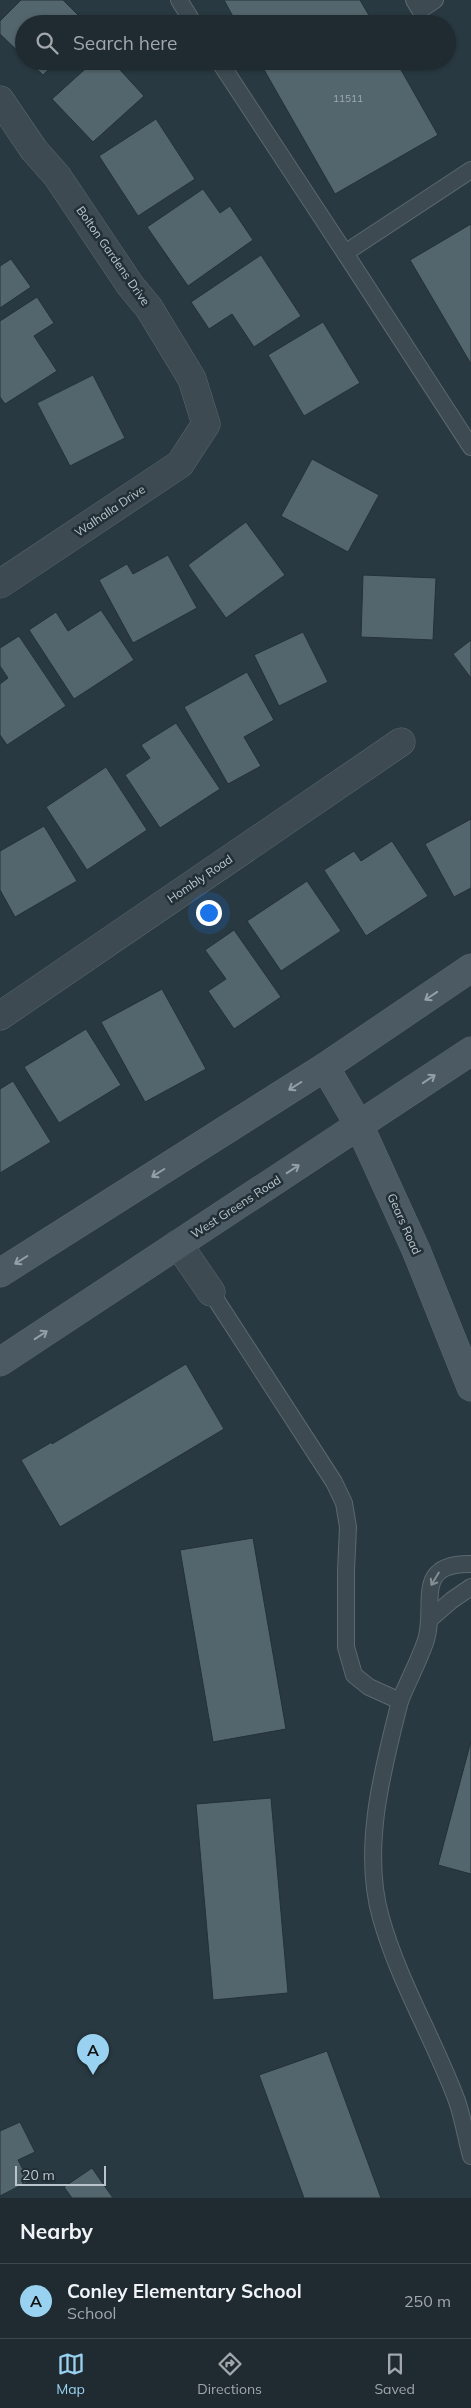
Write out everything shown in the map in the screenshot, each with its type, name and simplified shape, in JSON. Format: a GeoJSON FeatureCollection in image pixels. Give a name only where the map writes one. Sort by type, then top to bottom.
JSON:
{"type":"FeatureCollection","features":[{"type":"Feature","properties":{"kind":"main road"},"geometry":{"type":"LineString","coordinates":[[0,1273],[325,1067],[471,968]]}},
{"type":"Feature","properties":{"kind":"main road","name":"West Greens Road"},"geometry":{"type":"LineString","coordinates":[[0,1362],[471,1051]]}},
{"type":"Feature","properties":{"kind":"main road","name":"Gears Road"},"geometry":{"type":"LineString","coordinates":[[325,1067],[359,1125],[416,1250],[471,1387]]}},
{"type":"Feature","properties":{"kind":"street","name":"Bolton Gardens Drive"},"geometry":{"type":"LineString","coordinates":[[0,100],[34,150],[57,176],[130,285],[149,308],[192,379],[206,424]]}},
{"type":"Feature","properties":{"kind":"street","name":"Walhalla Drive"},"geometry":{"type":"LineString","coordinates":[[0,584],[180,464],[206,424]]}},
{"type":"Feature","properties":{"kind":"street","name":"Hombly Road"},"geometry":{"type":"LineString","coordinates":[[0,1016],[401,742]]}},
{"type":"Feature","properties":{"kind":"street"},"geometry":{"type":"LineString","coordinates":[[178,1244],[211,1292]]}},
{"type":"Feature","properties":{"kind":"lane"},"geometry":{"type":"LineString","coordinates":[[179,0],[188,15]]}},
{"type":"Feature","properties":{"kind":"lane"},"geometry":{"type":"LineString","coordinates":[[414,0],[420,10],[435,0]]}},
{"type":"Feature","properties":{"kind":"lane"},"geometry":{"type":"LineString","coordinates":[[225,70],[471,447]]}},
{"type":"Feature","properties":{"kind":"lane"},"geometry":{"type":"LineString","coordinates":[[345,253],[471,170]]}},
{"type":"Feature","properties":{"kind":"lane"},"geometry":{"type":"LineString","coordinates":[[211,1292],[334,1482],[344,1503],[348,1527],[346,1647],[354,1674],[369,1687],[400,1701]]}},
{"type":"Feature","properties":{"kind":"lane"},"geometry":{"type":"LineString","coordinates":[[471,1564],[450,1566],[438,1573],[428,1596],[430,1619],[426,1640],[400,1701],[384,1765],[374,1823],[374,1866],[381,1917],[408,1991],[467,2126],[471,2156]]}},
{"type":"Feature","properties":{"kind":"lane"},"geometry":{"type":"LineString","coordinates":[[430,1619],[471,1587]]}},
{"type":"Feature","properties":{"kind":"building"},"geometry":{"type":"Polygon","coordinates":[[[21,0],[63,0],[78,15],[15,15],[15,48],[0,34],[0,21],[21,0]]]}},
{"type":"Feature","properties":{"kind":"building"},"geometry":{"type":"Polygon","coordinates":[[[224,0],[360,0],[369,15],[232,15],[224,0]]]}},
{"type":"Feature","properties":{"kind":"building"},"geometry":{"type":"Polygon","coordinates":[[[38,70],[48,70],[43,75],[38,70]]]}},
{"type":"Feature","properties":{"kind":"building"},"geometry":{"type":"Polygon","coordinates":[[[84,70],[120,70],[144,96],[93,142],[52,99],[84,70]]]}},
{"type":"Feature","properties":{"kind":"building"},"geometry":{"type":"Polygon","coordinates":[[[264,70],[401,70],[438,135],[335,194],[264,70]]]}},
{"type":"Feature","properties":{"kind":"building"},"geometry":{"type":"Polygon","coordinates":[[[156,119],[195,179],[138,216],[99,156],[156,119]]]}},
{"type":"Feature","properties":{"kind":"building"},"geometry":{"type":"Polygon","coordinates":[[[203,189],[220,213],[230,206],[253,240],[188,286],[147,227],[203,189]]]}},
{"type":"Feature","properties":{"kind":"building"},"geometry":{"type":"Polygon","coordinates":[[[471,224],[471,364],[410,260],[471,224]]]}},
{"type":"Feature","properties":{"kind":"building"},"geometry":{"type":"Polygon","coordinates":[[[261,255],[301,316],[254,347],[232,314],[209,329],[191,302],[261,255]]]}},
{"type":"Feature","properties":{"kind":"building"},"geometry":{"type":"Polygon","coordinates":[[[11,259],[31,287],[0,308],[0,266],[11,259]]]}},
{"type":"Feature","properties":{"kind":"building"},"geometry":{"type":"Polygon","coordinates":[[[37,297],[54,323],[34,336],[57,371],[5,404],[0,397],[0,321],[37,297]]]}},
{"type":"Feature","properties":{"kind":"building"},"geometry":{"type":"Polygon","coordinates":[[[323,322],[360,383],[304,416],[268,355],[323,322]]]}},
{"type":"Feature","properties":{"kind":"building"},"geometry":{"type":"Polygon","coordinates":[[[93,375],[125,438],[70,466],[37,403],[93,375]]]}},
{"type":"Feature","properties":{"kind":"building"},"geometry":{"type":"Polygon","coordinates":[[[312,459],[379,495],[348,552],[281,516],[312,459]]]}},
{"type":"Feature","properties":{"kind":"building"},"geometry":{"type":"Polygon","coordinates":[[[246,522],[285,575],[226,618],[188,565],[246,522]]]}},
{"type":"Feature","properties":{"kind":"building"},"geometry":{"type":"Polygon","coordinates":[[[168,555],[197,608],[133,643],[99,580],[127,564],[133,574],[168,555]]]}},
{"type":"Feature","properties":{"kind":"building"},"geometry":{"type":"Polygon","coordinates":[[[363,575],[436,578],[433,640],[361,637],[363,575]]]}},
{"type":"Feature","properties":{"kind":"building"},"geometry":{"type":"Polygon","coordinates":[[[101,610],[134,660],[74,699],[29,630],[56,612],[68,631],[101,610]]]}},
{"type":"Feature","properties":{"kind":"building"},"geometry":{"type":"Polygon","coordinates":[[[303,632],[328,682],[279,706],[254,655],[303,632]]]}},
{"type":"Feature","properties":{"kind":"building"},"geometry":{"type":"Polygon","coordinates":[[[19,636],[66,706],[7,745],[0,735],[0,684],[8,678],[0,666],[0,648],[19,636]]]}},
{"type":"Feature","properties":{"kind":"building"},"geometry":{"type":"Polygon","coordinates":[[[471,640],[471,678],[453,654],[471,640]]]}},
{"type":"Feature","properties":{"kind":"building"},"geometry":{"type":"Polygon","coordinates":[[[247,672],[274,720],[244,737],[261,766],[228,784],[184,707],[247,672]]]}},
{"type":"Feature","properties":{"kind":"building"},"geometry":{"type":"Polygon","coordinates":[[[176,723],[220,789],[160,828],[125,775],[150,758],[141,745],[176,723]]]}},
{"type":"Feature","properties":{"kind":"building"},"geometry":{"type":"Polygon","coordinates":[[[106,767],[147,830],[87,870],[46,807],[106,767]]]}},
{"type":"Feature","properties":{"kind":"building"},"geometry":{"type":"Polygon","coordinates":[[[471,819],[471,888],[454,897],[425,844],[471,819]]]}},
{"type":"Feature","properties":{"kind":"building"},"geometry":{"type":"Polygon","coordinates":[[[44,826],[77,881],[15,917],[0,890],[0,851],[44,826]]]}},
{"type":"Feature","properties":{"kind":"building"},"geometry":{"type":"Polygon","coordinates":[[[392,841],[428,896],[366,936],[324,870],[354,851],[361,861],[392,841]]]}},
{"type":"Feature","properties":{"kind":"building"},"geometry":{"type":"Polygon","coordinates":[[[307,881],[341,931],[281,971],[247,921],[307,881]]]}},
{"type":"Feature","properties":{"kind":"building"},"geometry":{"type":"Polygon","coordinates":[[[234,930],[281,997],[234,1029],[208,991],[226,979],[205,950],[234,930]]]}},
{"type":"Feature","properties":{"kind":"building"},"geometry":{"type":"Polygon","coordinates":[[[162,989],[206,1069],[145,1102],[101,1022],[162,989]]]}},
{"type":"Feature","properties":{"kind":"building"},"geometry":{"type":"Polygon","coordinates":[[[86,1029],[121,1085],[59,1123],[24,1067],[86,1029]]]}},
{"type":"Feature","properties":{"kind":"building"},"geometry":{"type":"Polygon","coordinates":[[[13,1081],[51,1142],[0,1173],[0,1089],[13,1081]]]}},
{"type":"Feature","properties":{"kind":"building"},"geometry":{"type":"Polygon","coordinates":[[[186,1364],[224,1429],[60,1527],[21,1460],[52,1442],[52,1444],[186,1364]]]}},
{"type":"Feature","properties":{"kind":"building"},"geometry":{"type":"Polygon","coordinates":[[[253,1538],[286,1729],[213,1742],[180,1550],[253,1538]]]}},
{"type":"Feature","properties":{"kind":"building"},"geometry":{"type":"Polygon","coordinates":[[[471,1741],[471,1874],[438,1865],[471,1741]]]}},
{"type":"Feature","properties":{"kind":"building"},"geometry":{"type":"Polygon","coordinates":[[[271,1798],[288,1993],[213,2000],[196,1804],[271,1798]]]}},
{"type":"Feature","properties":{"kind":"building"},"geometry":{"type":"Polygon","coordinates":[[[327,2051],[381,2198],[304,2198],[259,2075],[327,2051]]]}},
{"type":"Feature","properties":{"kind":"building"},"geometry":{"type":"Polygon","coordinates":[[[20,2122],[35,2152],[18,2160],[29,2181],[0,2196],[0,2131],[20,2122]]]}},
{"type":"Feature","properties":{"kind":"building"},"geometry":{"type":"Polygon","coordinates":[[[92,2168],[113,2198],[72,2198],[64,2187],[92,2168]]]}},
{"type":"Feature","properties":{"kind":"place","name":"Conley Elementary School"},"geometry":{"type":"Point","coordinates":[93,2075]}}]}
